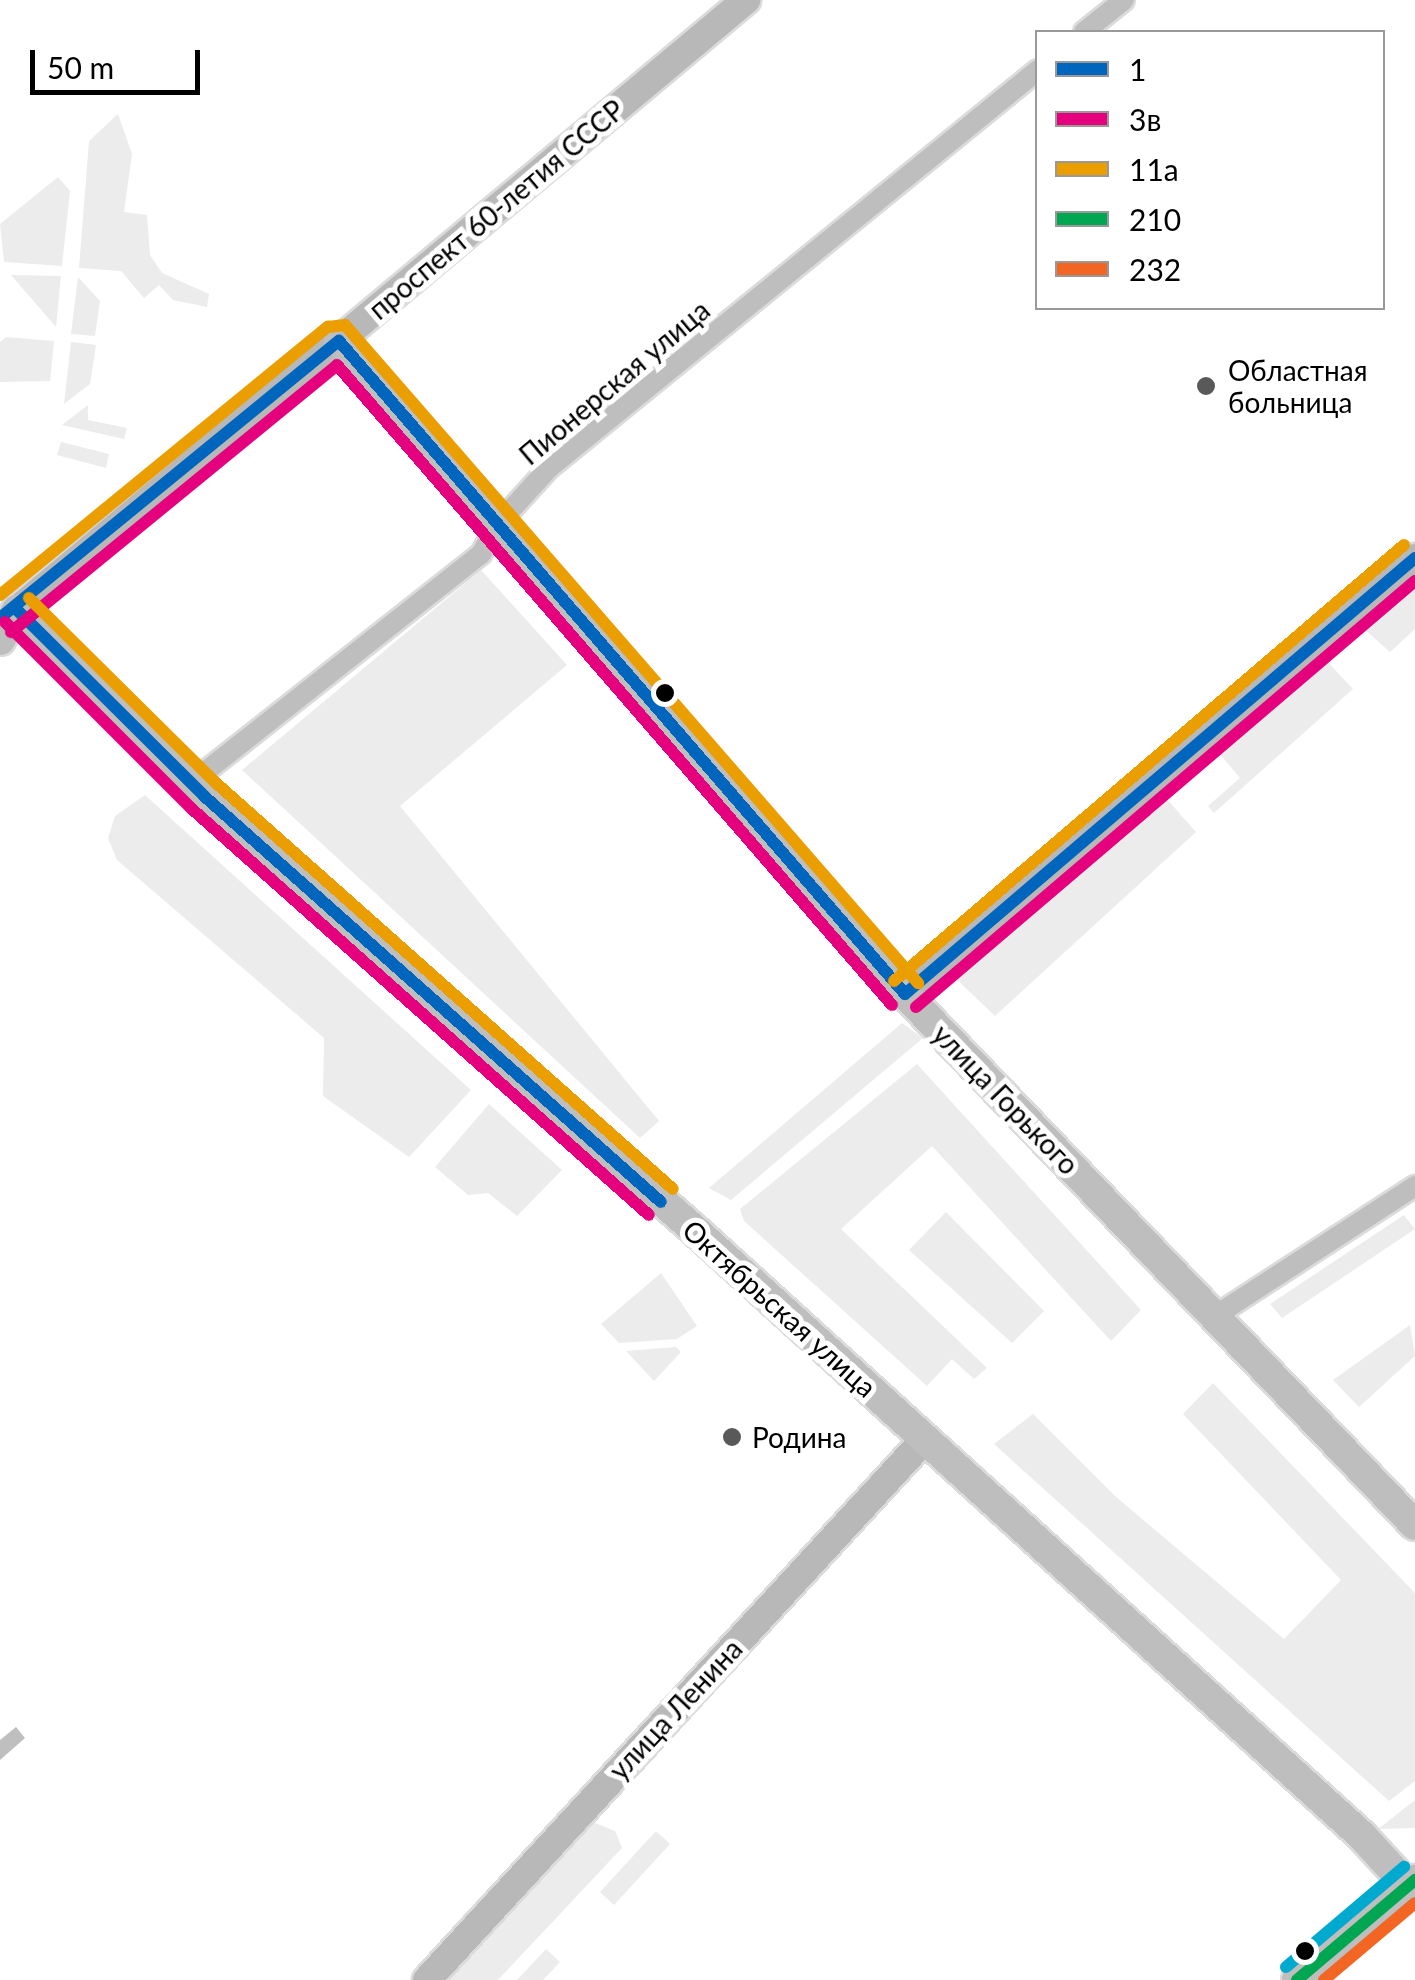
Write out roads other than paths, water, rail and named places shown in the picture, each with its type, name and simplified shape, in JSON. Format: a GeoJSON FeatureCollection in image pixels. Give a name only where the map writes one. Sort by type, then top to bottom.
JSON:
{"type":"FeatureCollection","features":[{"type":"Feature","properties":{"kind":"main road","name":"проспект 60-летия СССР"},"geometry":{"type":"LineString","coordinates":[[0,640],[8,614],[746,0]]}},
{"type":"Feature","properties":{"kind":"main road","name":"улица Горького"},"geometry":{"type":"LineString","coordinates":[[339,340],[906,994],[1415,1525]]}},
{"type":"Feature","properties":{"kind":"main road"},"geometry":{"type":"LineString","coordinates":[[906,994],[1415,558]]}},
{"type":"Feature","properties":{"kind":"main road","name":"Октябрьская улица"},"geometry":{"type":"LineString","coordinates":[[8,614],[192,784],[925,1439],[1411,1883]]}},
{"type":"Feature","properties":{"kind":"main road","name":"улица Ленина"},"geometry":{"type":"LineString","coordinates":[[427,1980],[925,1439]]}},
{"type":"Feature","properties":{"kind":"main road"},"geometry":{"type":"LineString","coordinates":[[1297,1980],[1411,1883]]}},
{"type":"Feature","properties":{"kind":"street"},"geometry":{"type":"LineString","coordinates":[[1086,30],[1124,0]]}},
{"type":"Feature","properties":{"kind":"street","name":"Пионерская улица"},"geometry":{"type":"LineString","coordinates":[[192,784],[482,554],[498,524],[550,468],[1035,72]]}},
{"type":"Feature","properties":{"kind":"street"},"geometry":{"type":"LineString","coordinates":[[1215,1316],[1415,1186]]}},
{"type":"Feature","properties":{"kind":"place","name":"Областная больница"},"geometry":{"type":"Point","coordinates":[1206,386]}},
{"type":"Feature","properties":{"kind":"place","name":"Родина"},"geometry":{"type":"Point","coordinates":[732,1437]}}]}
